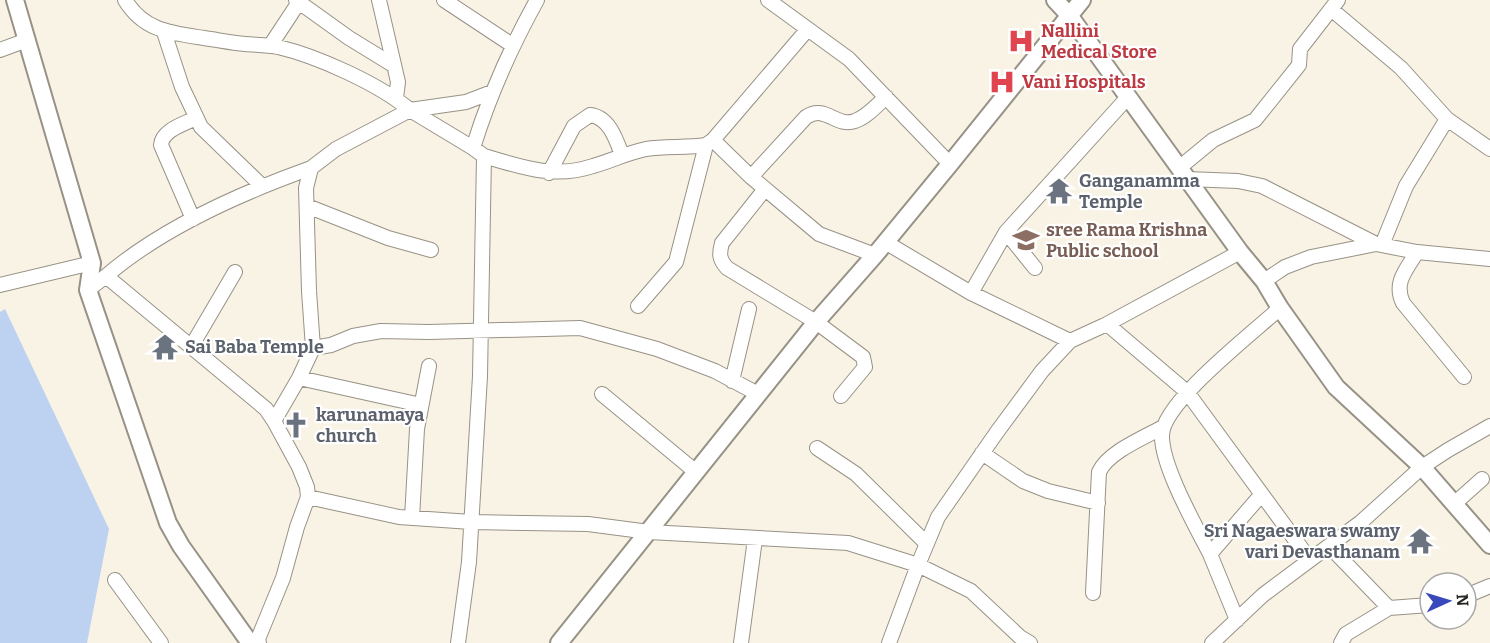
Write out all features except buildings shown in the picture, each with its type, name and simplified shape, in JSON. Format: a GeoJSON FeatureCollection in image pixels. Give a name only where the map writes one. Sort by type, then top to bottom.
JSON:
{"type":"FeatureCollection","features":[{"type":"Feature","properties":{"kind":"street"},"geometry":{"type":"LineString","coordinates":[[15,0],[92,263],[88,290],[168,523],[180,546],[259,642],[283,578],[308,497],[307,487],[299,467],[266,409],[106,276]]}},
{"type":"Feature","properties":{"kind":"street"},"geometry":{"type":"LineString","coordinates":[[124,0],[131,10],[147,24],[164,32],[270,46],[302,54],[373,84],[478,152],[532,170],[549,173],[567,172],[592,167],[622,155],[667,147],[710,143],[819,234],[880,248],[1070,341]]}},
{"type":"Feature","properties":{"kind":"street"},"geometry":{"type":"LineString","coordinates":[[379,0],[398,82],[396,98]]}},
{"type":"Feature","properties":{"kind":"street"},"geometry":{"type":"LineString","coordinates":[[444,0],[512,45]]}},
{"type":"Feature","properties":{"kind":"street"},"geometry":{"type":"LineString","coordinates":[[458,643],[469,562],[480,376],[478,152],[492,92],[512,45],[537,0]]}},
{"type":"Feature","properties":{"kind":"street"},"geometry":{"type":"LineString","coordinates":[[767,0],[849,59],[950,164]]}},
{"type":"Feature","properties":{"kind":"street"},"geometry":{"type":"LineString","coordinates":[[1055,0],[1069,15],[1240,252],[1264,281],[1280,308],[1336,387],[1422,467],[1490,545]]}},
{"type":"Feature","properties":{"kind":"street"},"geometry":{"type":"LineString","coordinates":[[559,643],[816,322],[950,164],[1082,0]]}},
{"type":"Feature","properties":{"kind":"street"},"geometry":{"type":"LineString","coordinates":[[270,46],[298,1],[349,39],[393,64]]}},
{"type":"Feature","properties":{"kind":"street"},"geometry":{"type":"LineString","coordinates":[[1183,174],[1213,140],[1255,120],[1299,65],[1300,49],[1335,4],[1401,68],[1447,119],[1490,149]]}},
{"type":"Feature","properties":{"kind":"street"},"geometry":{"type":"LineString","coordinates":[[638,306],[676,262],[710,143],[807,30]]}},
{"type":"Feature","properties":{"kind":"street"},"geometry":{"type":"LineString","coordinates":[[164,32],[182,87],[201,127],[261,185]]}},
{"type":"Feature","properties":{"kind":"street"},"geometry":{"type":"LineString","coordinates":[[0,50],[27,40]]}},
{"type":"Feature","properties":{"kind":"street"},"geometry":{"type":"LineString","coordinates":[[88,290],[125,260],[193,219],[261,185],[311,168],[336,149],[410,110],[466,102],[492,92]]}},
{"type":"Feature","properties":{"kind":"street"},"geometry":{"type":"LineString","coordinates":[[751,177],[806,117],[814,112],[840,121],[856,121],[886,97]]}},
{"type":"Feature","properties":{"kind":"street"},"geometry":{"type":"LineString","coordinates":[[971,293],[1005,232],[1128,98]]}},
{"type":"Feature","properties":{"kind":"street"},"geometry":{"type":"LineString","coordinates":[[549,173],[574,126],[590,115],[597,116],[604,121],[615,137],[622,155]]}},
{"type":"Feature","properties":{"kind":"street"},"geometry":{"type":"LineString","coordinates":[[193,219],[161,141],[169,132],[196,117]]}},
{"type":"Feature","properties":{"kind":"street"},"geometry":{"type":"LineString","coordinates":[[1379,245],[1406,186],[1447,119]]}},
{"type":"Feature","properties":{"kind":"street"},"geometry":{"type":"LineString","coordinates":[[274,421],[313,348],[306,188],[311,168]]}},
{"type":"Feature","properties":{"kind":"street"},"geometry":{"type":"LineString","coordinates":[[1183,174],[1262,186],[1379,245],[1417,252],[1490,260]]}},
{"type":"Feature","properties":{"kind":"street"},"geometry":{"type":"LineString","coordinates":[[765,189],[722,243],[719,253],[722,262],[727,268],[816,322],[863,357],[865,367],[841,396]]}},
{"type":"Feature","properties":{"kind":"street"},"geometry":{"type":"LineString","coordinates":[[307,206],[388,238],[431,250]]}},
{"type":"Feature","properties":{"kind":"street"},"geometry":{"type":"LineString","coordinates":[[1005,232],[1035,268]]}},
{"type":"Feature","properties":{"kind":"street"},"geometry":{"type":"LineString","coordinates":[[1264,281],[1285,267],[1311,257],[1379,245]]}},
{"type":"Feature","properties":{"kind":"street"},"geometry":{"type":"LineString","coordinates":[[888,643],[938,517],[1042,372],[1070,341],[1107,324],[1240,252]]}},
{"type":"Feature","properties":{"kind":"street"},"geometry":{"type":"LineString","coordinates":[[1417,252],[1399,283],[1399,294],[1403,303],[1464,377]]}},
{"type":"Feature","properties":{"kind":"street"},"geometry":{"type":"LineString","coordinates":[[0,285],[92,263]]}},
{"type":"Feature","properties":{"kind":"street"},"geometry":{"type":"LineString","coordinates":[[191,347],[235,272]]}},
{"type":"Feature","properties":{"kind":"street"},"geometry":{"type":"LineString","coordinates":[[1237,620],[1210,554],[1165,458],[1163,427],[1187,392],[1280,308]]}},
{"type":"Feature","properties":{"kind":"street"},"geometry":{"type":"LineString","coordinates":[[732,381],[749,309]]}},
{"type":"Feature","properties":{"kind":"street"},"geometry":{"type":"LineString","coordinates":[[1107,324],[1187,392],[1310,560]]}},
{"type":"Feature","properties":{"kind":"street"},"geometry":{"type":"LineString","coordinates":[[313,348],[331,345],[353,336],[381,331],[580,328],[657,349],[715,371],[758,394]]}},
{"type":"Feature","properties":{"kind":"street"},"geometry":{"type":"LineString","coordinates":[[412,518],[417,429],[429,366]]}},
{"type":"Feature","properties":{"kind":"street"},"geometry":{"type":"LineString","coordinates":[[299,378],[421,405]]}},
{"type":"Feature","properties":{"kind":"street"},"geometry":{"type":"LineString","coordinates":[[602,394],[696,472]]}},
{"type":"Feature","properties":{"kind":"street"},"geometry":{"type":"LineString","coordinates":[[1212,643],[1263,595],[1361,522],[1422,467],[1490,426]]}},
{"type":"Feature","properties":{"kind":"street"},"geometry":{"type":"LineString","coordinates":[[1093,593],[1099,472],[1102,465],[1112,456],[1163,427]]}},
{"type":"Feature","properties":{"kind":"street"},"geometry":{"type":"LineString","coordinates":[[817,448],[856,474],[927,544]]}},
{"type":"Feature","properties":{"kind":"street"},"geometry":{"type":"LineString","coordinates":[[982,453],[1023,481],[1048,491],[1098,503]]}},
{"type":"Feature","properties":{"kind":"street"},"geometry":{"type":"LineString","coordinates":[[1454,504],[1482,479]]}},
{"type":"Feature","properties":{"kind":"street"},"geometry":{"type":"LineString","coordinates":[[1210,554],[1261,495]]}},
{"type":"Feature","properties":{"kind":"street"},"geometry":{"type":"LineString","coordinates":[[308,497],[399,517],[471,522],[588,524],[649,532],[848,543],[918,565],[971,591],[1020,637],[1030,643]]}},
{"type":"Feature","properties":{"kind":"street"},"geometry":{"type":"LineString","coordinates":[[741,643],[755,538]]}},
{"type":"Feature","properties":{"kind":"street"},"geometry":{"type":"LineString","coordinates":[[1329,546],[1389,608]]}},
{"type":"Feature","properties":{"kind":"street"},"geometry":{"type":"LineString","coordinates":[[115,580],[161,643]]}},
{"type":"Feature","properties":{"kind":"street"},"geometry":{"type":"LineString","coordinates":[[1341,643],[1346,634],[1389,608],[1418,606]]}},
{"type":"Feature","properties":{"kind":"water"},"geometry":{"type":"Polygon","coordinates":[[[5,309],[109,529],[87,643],[0,643],[0,312],[5,309]]]}},
{"type":"Feature","properties":{"kind":"place","name":"Nallini Medical Store"},"geometry":{"type":"Point","coordinates":[1021,41]}},
{"type":"Feature","properties":{"kind":"place","name":"Vani Hospitals"},"geometry":{"type":"Point","coordinates":[1002,82]}},
{"type":"Feature","properties":{"kind":"place","name":"Ganganamma Temple"},"geometry":{"type":"Point","coordinates":[1059,191]}},
{"type":"Feature","properties":{"kind":"place","name":"sree Rama Krishna Public school"},"geometry":{"type":"Point","coordinates":[1026,240]}},
{"type":"Feature","properties":{"kind":"place","name":"Sai Baba Temple"},"geometry":{"type":"Point","coordinates":[165,347]}},
{"type":"Feature","properties":{"kind":"place","name":"karunamaya church"},"geometry":{"type":"Point","coordinates":[296,425]}},
{"type":"Feature","properties":{"kind":"place","name":"Sri Nagaeswara swamy vari Devasthanam"},"geometry":{"type":"Point","coordinates":[1420,541]}}]}
